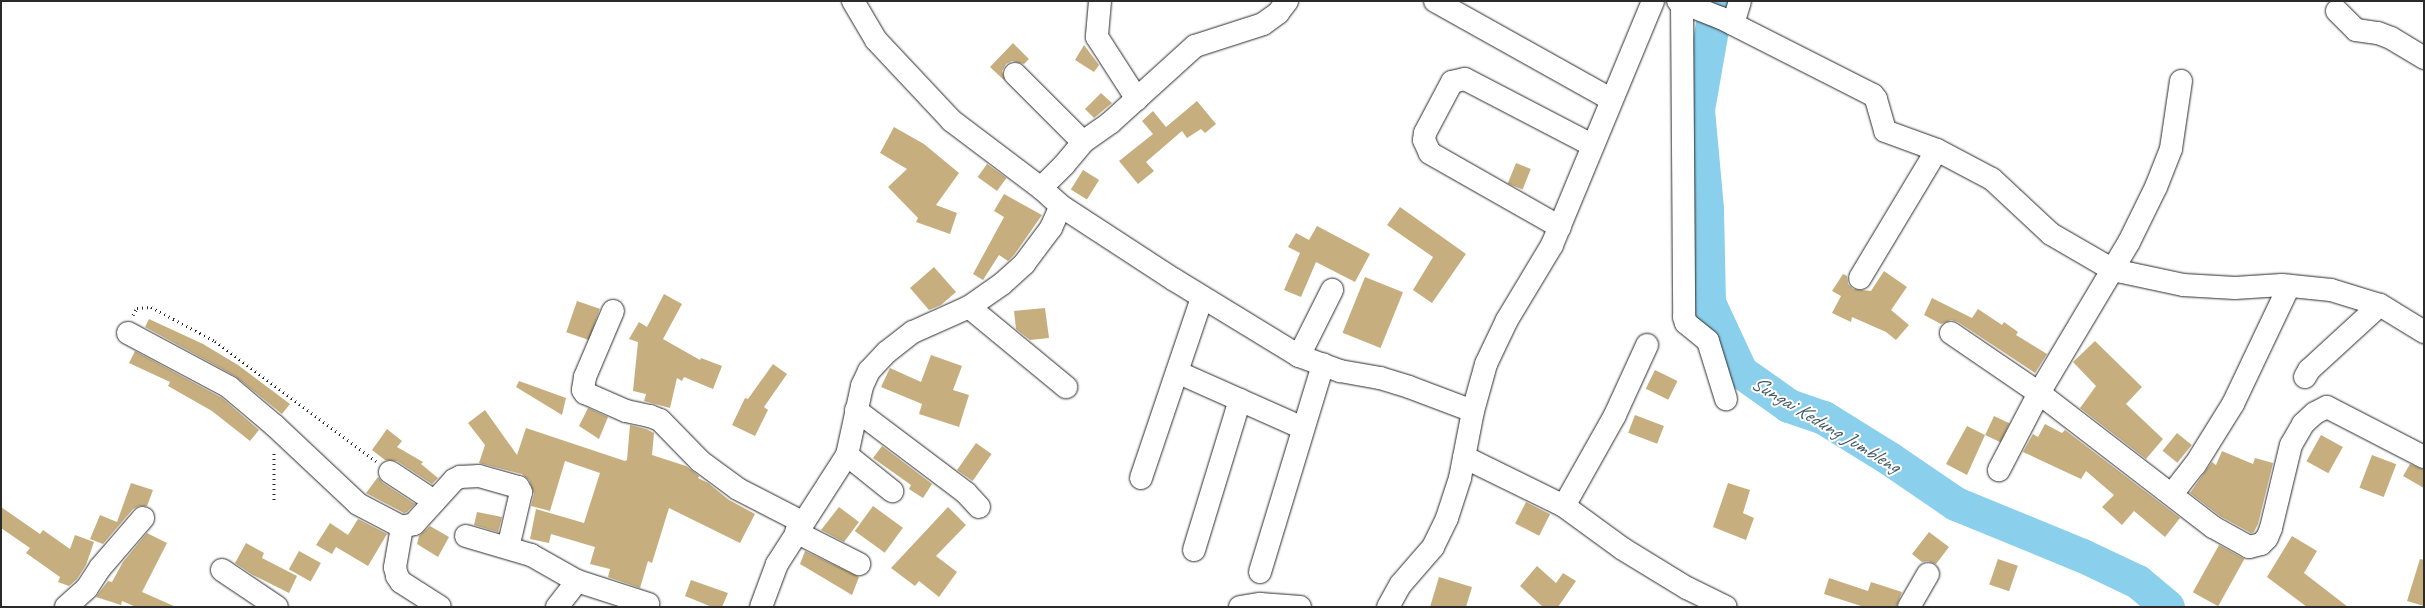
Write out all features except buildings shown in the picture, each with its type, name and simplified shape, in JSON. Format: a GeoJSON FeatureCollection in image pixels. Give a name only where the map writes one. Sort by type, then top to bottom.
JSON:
{"type":"FeatureCollection","features":[{"type":"Feature","properties":{"kind":"street"},"geometry":{"type":"LineString","coordinates":[[853,1],[876,40],[952,121],[1041,188],[1061,206],[1202,298],[1299,356],[1409,387],[1472,411]]}},
{"type":"Feature","properties":{"kind":"street"},"geometry":{"type":"LineString","coordinates":[[1100,1],[1097,37],[1137,99]]}},
{"type":"Feature","properties":{"kind":"street"},"geometry":{"type":"LineString","coordinates":[[1041,188],[1083,142],[1110,123],[1195,46],[1264,24],[1287,1]]}},
{"type":"Feature","properties":{"kind":"street"},"geometry":{"type":"LineString","coordinates":[[1435,1],[1610,99]]}},
{"type":"Feature","properties":{"kind":"street"},"geometry":{"type":"LineString","coordinates":[[1388,607],[1401,584],[1438,538],[1455,496],[1472,411],[1486,364],[1507,320],[1536,274],[1560,226],[1610,99],[1652,1]]}},
{"type":"Feature","properties":{"kind":"street"},"geometry":{"type":"LineString","coordinates":[[1727,21],[1740,1]]}},
{"type":"Feature","properties":{"kind":"street"},"geometry":{"type":"LineString","coordinates":[[1726,398],[1708,341],[1686,323],[1684,317],[1684,3],[1727,21],[1872,95],[1876,99],[1885,131],[1937,150],[1992,179],[2044,228],[2113,270],[2183,285],[2235,288],[2289,286],[2331,290],[2380,305],[2424,332]]}},
{"type":"Feature","properties":{"kind":"street"},"geometry":{"type":"LineString","coordinates":[[2337,11],[2356,30],[2378,33],[2391,38],[2424,58]]}},
{"type":"Feature","properties":{"kind":"street"},"geometry":{"type":"LineString","coordinates":[[1014,74],[1083,142]]}},
{"type":"Feature","properties":{"kind":"street"},"geometry":{"type":"LineString","coordinates":[[1560,226],[1430,153],[1424,140],[1426,133],[1452,82],[1465,79],[1592,145]]}},
{"type":"Feature","properties":{"kind":"street"},"geometry":{"type":"LineString","coordinates":[[1999,470],[2039,393],[2113,270],[2156,187],[2171,149],[2182,81]]}},
{"type":"Feature","properties":{"kind":"street"},"geometry":{"type":"LineString","coordinates":[[1860,278],[1937,150]]}},
{"type":"Feature","properties":{"kind":"street"},"geometry":{"type":"LineString","coordinates":[[761,607],[777,564],[847,455],[862,386],[869,371],[887,352],[928,324],[969,307],[1002,284],[1024,264],[1051,228],[1061,206]]}},
{"type":"Feature","properties":{"kind":"street"},"geometry":{"type":"LineString","coordinates":[[2172,494],[2195,464],[2233,404],[2289,286]]}},
{"type":"Feature","properties":{"kind":"street"},"geometry":{"type":"LineString","coordinates":[[1299,356],[1332,290]]}},
{"type":"Feature","properties":{"kind":"street"},"geometry":{"type":"LineString","coordinates":[[1141,478],[1202,298]]}},
{"type":"Feature","properties":{"kind":"street"},"geometry":{"type":"LineString","coordinates":[[2305,377],[2309,370],[2380,305]]}},
{"type":"Feature","properties":{"kind":"street"},"geometry":{"type":"LineString","coordinates":[[969,307],[1066,387]]}},
{"type":"Feature","properties":{"kind":"street"},"geometry":{"type":"LineString","coordinates":[[613,311],[585,377],[582,390],[626,410],[660,420],[700,461],[732,484],[859,564]]}},
{"type":"Feature","properties":{"kind":"street"},"geometry":{"type":"LineString","coordinates":[[1951,332],[2039,393],[2212,526],[2242,544],[2254,547],[2261,544],[2271,528],[2291,445],[2303,424],[2315,413],[2327,407],[2424,457]]}},
{"type":"Feature","properties":{"kind":"street"},"geometry":{"type":"LineString","coordinates":[[128,333],[229,387],[274,425],[358,504],[402,527],[414,524],[454,480],[468,475],[518,487],[521,492],[508,548]]}},
{"type":"Feature","properties":{"kind":"street"},"geometry":{"type":"LineString","coordinates":[[1564,506],[1615,415],[1647,345]]}},
{"type":"Feature","properties":{"kind":"street"},"geometry":{"type":"LineString","coordinates":[[1260,572],[1323,364]]}},
{"type":"Feature","properties":{"kind":"street"},"geometry":{"type":"LineString","coordinates":[[1177,372],[1303,428]]}},
{"type":"Feature","properties":{"kind":"street"},"geometry":{"type":"LineString","coordinates":[[1194,550],[1240,400]]}},
{"type":"Feature","properties":{"kind":"street"},"geometry":{"type":"LineString","coordinates":[[856,410],[966,493],[979,507]]}},
{"type":"Feature","properties":{"kind":"street"},"geometry":{"type":"LineString","coordinates":[[847,455],[892,491]]}},
{"type":"Feature","properties":{"kind":"street"},"geometry":{"type":"LineString","coordinates":[[1464,458],[1564,506],[1623,549],[1687,588],[1726,607]]}},
{"type":"Feature","properties":{"kind":"street"},"geometry":{"type":"LineString","coordinates":[[390,472],[434,501]]}},
{"type":"Feature","properties":{"kind":"street"},"geometry":{"type":"LineString","coordinates":[[66,607],[87,588],[100,568],[143,518]]}},
{"type":"Feature","properties":{"kind":"street"},"geometry":{"type":"LineString","coordinates":[[402,527],[396,567],[397,576],[401,582],[440,607]]}},
{"type":"Feature","properties":{"kind":"street"},"geometry":{"type":"LineString","coordinates":[[466,536],[536,557],[577,581],[648,604]]}},
{"type":"Feature","properties":{"kind":"street"},"geometry":{"type":"LineString","coordinates":[[222,570],[277,607]]}},
{"type":"Feature","properties":{"kind":"street"},"geometry":{"type":"LineString","coordinates":[[1909,607],[1928,574]]}},
{"type":"Feature","properties":{"kind":"street"},"geometry":{"type":"LineString","coordinates":[[557,607],[577,581]]}},
{"type":"Feature","properties":{"kind":"street"},"geometry":{"type":"LineString","coordinates":[[1240,607],[1260,604],[1300,607]]}},
{"type":"Feature","properties":{"kind":"path"},"geometry":{"type":"LineString","coordinates":[[128,333],[137,308],[144,306],[151,307],[215,340],[390,472]]}},
{"type":"Feature","properties":{"kind":"path"},"geometry":{"type":"LineString","coordinates":[[274,425],[274,502]]}},
{"type":"Feature","properties":{"kind":"waterway","name":"Sungai Kedung Jumbleng"},"geometry":{"type":"LineString","coordinates":[[1717,1],[1698,110],[1707,209],[1709,303],[1741,372],[1789,406],[1824,418],[1890,459],[1956,504],[2083,556],[2138,582],[2168,607]]}}]}
